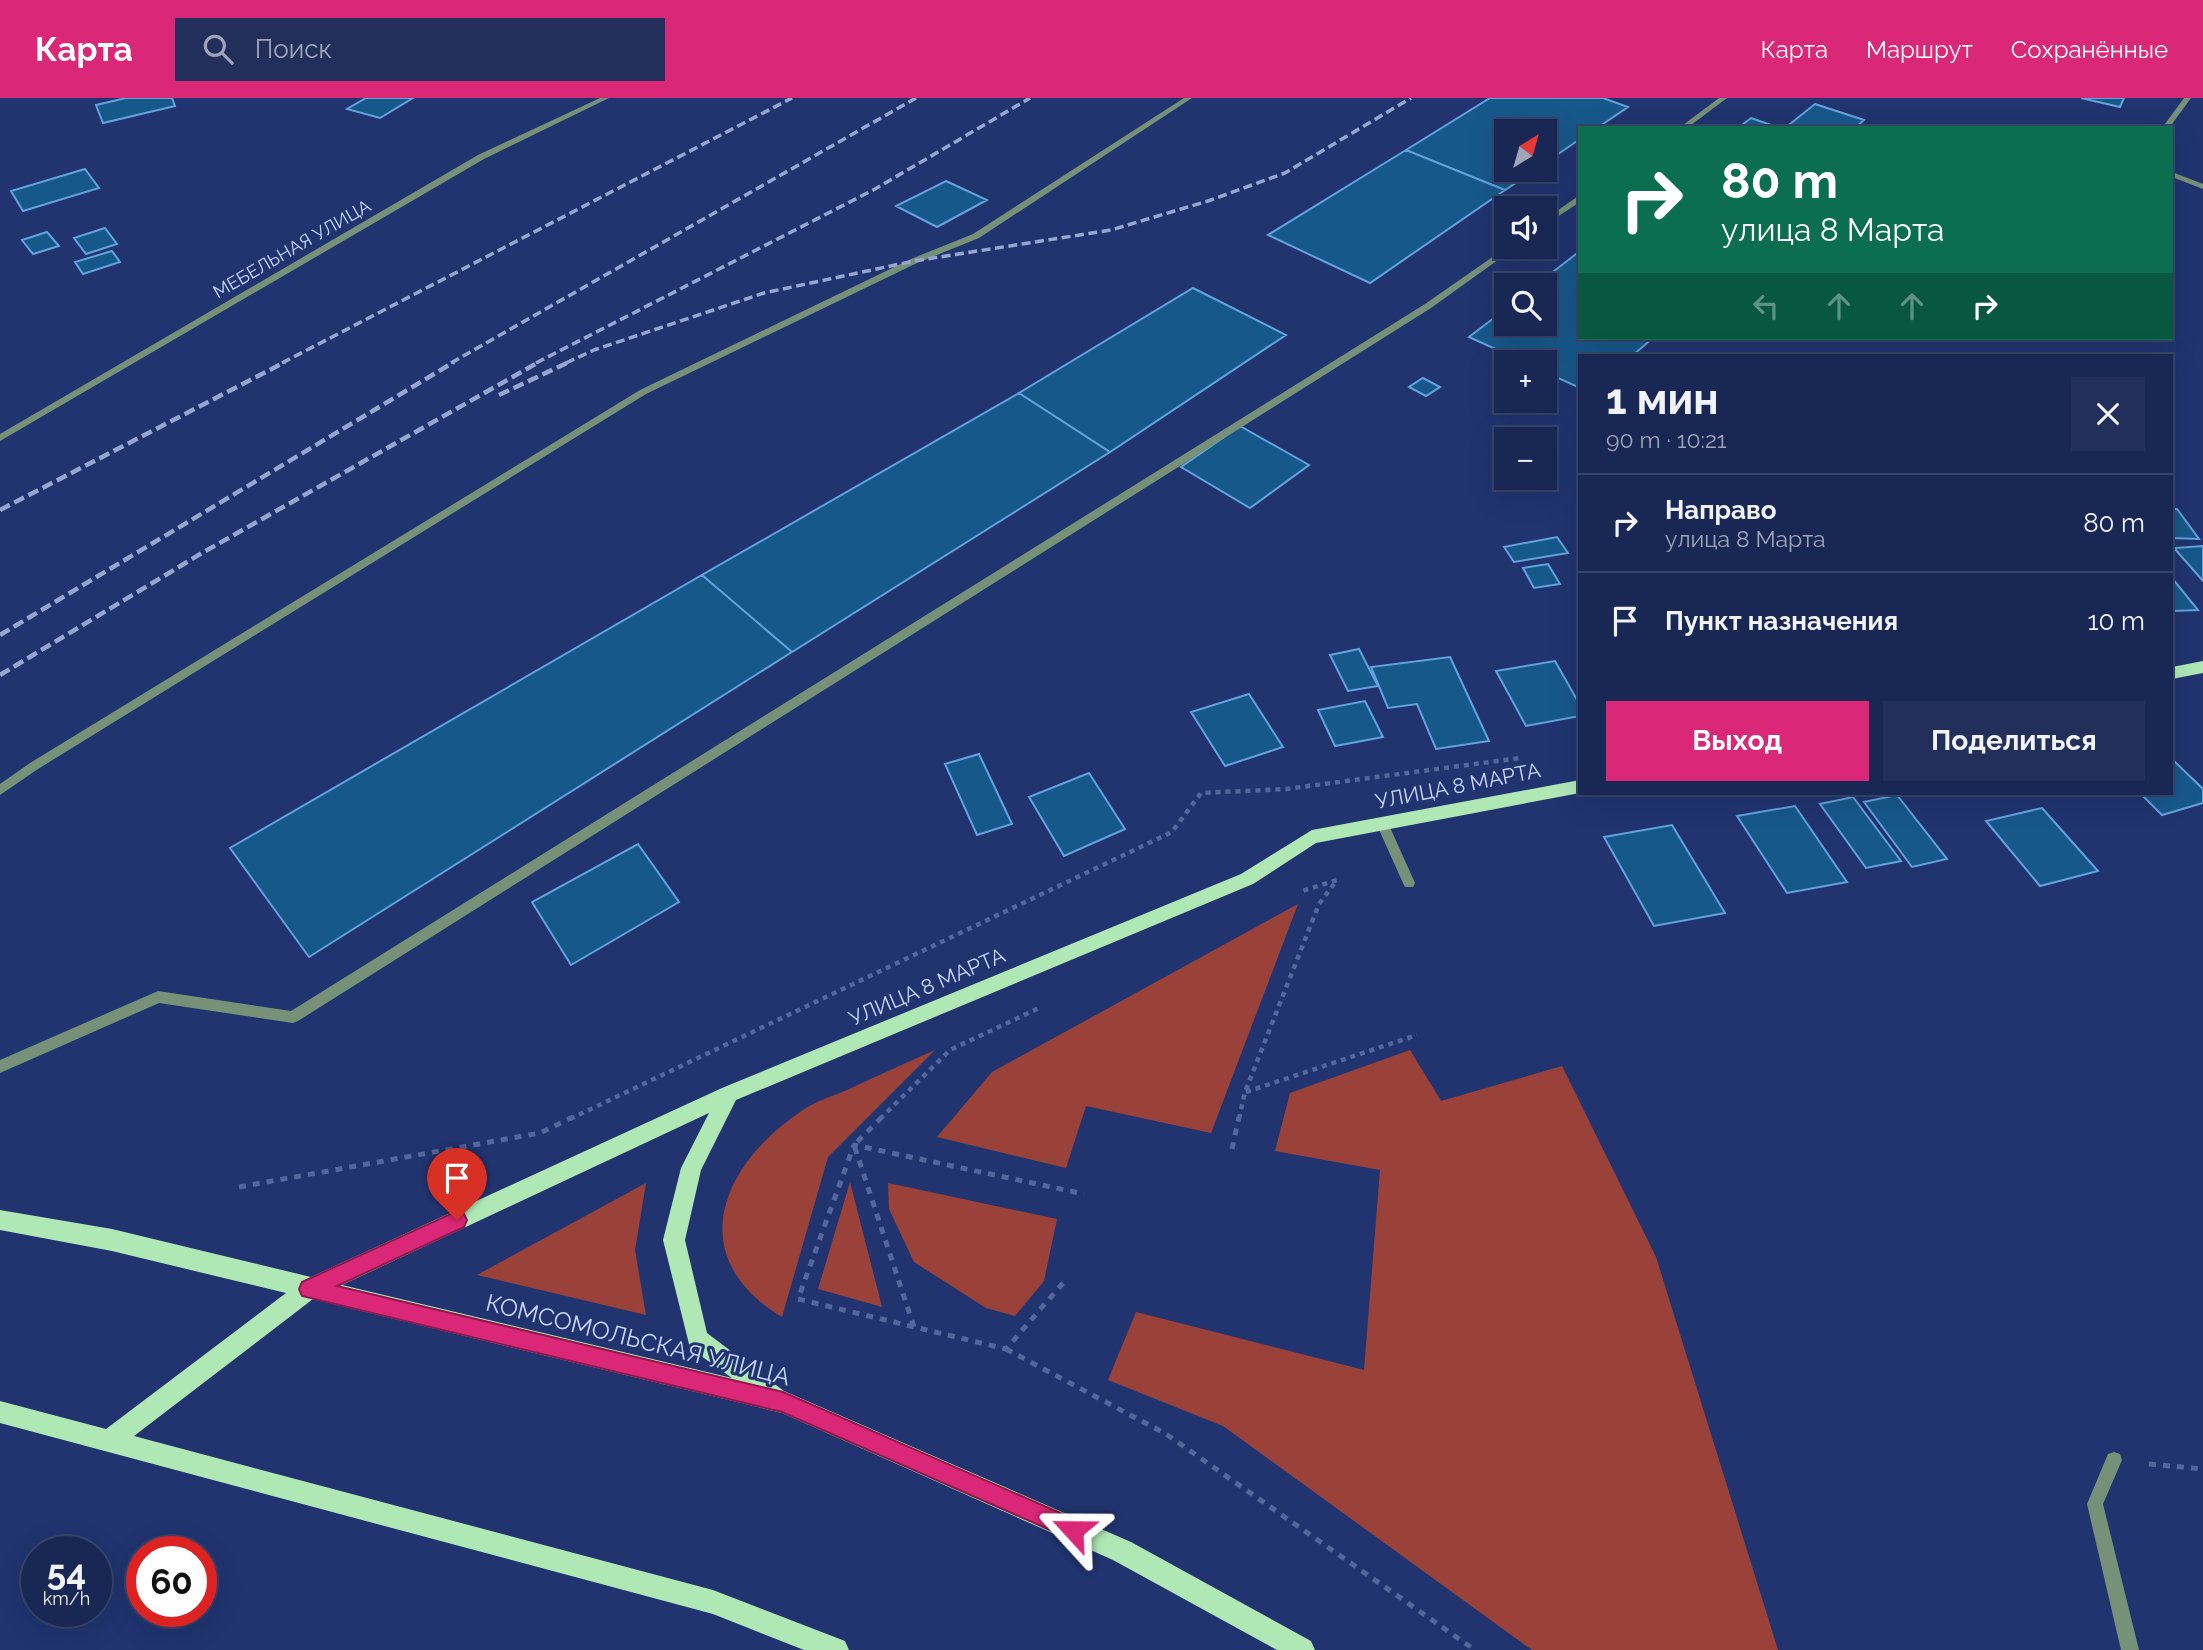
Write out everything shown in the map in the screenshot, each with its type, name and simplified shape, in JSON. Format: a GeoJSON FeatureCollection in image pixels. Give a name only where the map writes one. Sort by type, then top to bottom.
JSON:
{"type":"FeatureCollection","features":[{"type":"Feature","properties":{"kind":"main road"},"geometry":{"type":"LineString","coordinates":[[2173,673],[2203,667]]}},
{"type":"Feature","properties":{"kind":"main road","name":"УЛИЦА 8 МАРТА"},"geometry":{"type":"LineString","coordinates":[[109,1441],[309,1289],[729,1094],[1247,879],[1312,837],[1578,786]]}},
{"type":"Feature","properties":{"kind":"main road"},"geometry":{"type":"LineString","coordinates":[[729,1094],[691,1168],[674,1240],[698,1340],[783,1402]]}},
{"type":"Feature","properties":{"kind":"main road","name":"КОМСОМОЛЬСКАЯ УЛИЦА"},"geometry":{"type":"LineString","coordinates":[[0,1220],[112,1240],[783,1402],[1122,1551],[1302,1650]]}},
{"type":"Feature","properties":{"kind":"main road"},"geometry":{"type":"LineString","coordinates":[[1,1412],[713,1602],[836,1650]]}},
{"type":"Feature","properties":{"kind":"street"},"geometry":{"type":"LineString","coordinates":[[576,98],[592,104]]}},
{"type":"Feature","properties":{"kind":"street","name":"МЕБЕЛЬНАЯ УЛИЦА"},"geometry":{"type":"LineString","coordinates":[[0,438],[481,157],[606,98]]}},
{"type":"Feature","properties":{"kind":"street"},"geometry":{"type":"LineString","coordinates":[[0,790],[34,766],[643,392],[914,261],[976,236],[1189,98]]}},
{"type":"Feature","properties":{"kind":"street"},"geometry":{"type":"LineString","coordinates":[[2173,174],[2203,187]]}},
{"type":"Feature","properties":{"kind":"street"},"geometry":{"type":"LineString","coordinates":[[1557,215],[1578,200]]}},
{"type":"Feature","properties":{"kind":"street"},"geometry":{"type":"LineString","coordinates":[[0,1067],[158,997],[293,1017],[1416,313],[1495,259]]}},
{"type":"Feature","properties":{"kind":"street"},"geometry":{"type":"LineString","coordinates":[[1382,823],[1409,883]]}},
{"type":"Feature","properties":{"kind":"street"},"geometry":{"type":"LineString","coordinates":[[2114,1460],[2095,1504],[2130,1650]]}},
{"type":"Feature","properties":{"kind":"lane"},"geometry":{"type":"LineString","coordinates":[[1685,126],[1724,98]]}},
{"type":"Feature","properties":{"kind":"lane"},"geometry":{"type":"LineString","coordinates":[[2167,126],[2188,98]]}},
{"type":"Feature","properties":{"kind":"path"},"geometry":{"type":"LineString","coordinates":[[239,1187],[540,1133],[1172,832],[1201,793],[1286,789],[1527,757]]}},
{"type":"Feature","properties":{"kind":"path"},"geometry":{"type":"LineString","coordinates":[[1231,1149],[1245,1092],[1319,904],[1338,880],[1286,896]]}},
{"type":"Feature","properties":{"kind":"path"},"geometry":{"type":"LineString","coordinates":[[1049,1004],[950,1050],[854,1144],[798,1299],[1006,1349],[1166,1434],[1475,1650]]}},
{"type":"Feature","properties":{"kind":"path"},"geometry":{"type":"LineString","coordinates":[[1245,1092],[1417,1035]]}},
{"type":"Feature","properties":{"kind":"path"},"geometry":{"type":"LineString","coordinates":[[854,1144],[1084,1194]]}},
{"type":"Feature","properties":{"kind":"path"},"geometry":{"type":"LineString","coordinates":[[854,1144],[915,1327]]}},
{"type":"Feature","properties":{"kind":"path"},"geometry":{"type":"LineString","coordinates":[[1006,1349],[1063,1283]]}},
{"type":"Feature","properties":{"kind":"path"},"geometry":{"type":"LineString","coordinates":[[2114,1460],[2203,1469]]}},
{"type":"Feature","properties":{"kind":"shaded area"},"geometry":{"type":"Polygon","coordinates":[[[1298,904],[1211,1133],[1086,1106],[1066,1168],[937,1137],[992,1072],[1298,904]]]}},
{"type":"Feature","properties":{"kind":"shaded area"},"geometry":{"type":"Polygon","coordinates":[[[935,1050],[828,1157],[782,1317],[751,1293],[732,1267],[723,1239],[724,1211],[734,1183],[751,1157],[774,1132],[803,1110],[935,1050]]]}},
{"type":"Feature","properties":{"kind":"shaded area"},"geometry":{"type":"Polygon","coordinates":[[[1410,1050],[1441,1101],[1562,1066],[1656,1257],[1778,1650],[1532,1650],[1223,1426],[1108,1380],[1136,1312],[1364,1370],[1380,1170],[1275,1151],[1290,1093],[1410,1050]]]}},
{"type":"Feature","properties":{"kind":"shaded area"},"geometry":{"type":"Polygon","coordinates":[[[850,1182],[882,1307],[818,1289],[850,1182]]]}},
{"type":"Feature","properties":{"kind":"shaded area"},"geometry":{"type":"Polygon","coordinates":[[[646,1183],[635,1250],[646,1315],[477,1275],[646,1183]]]}},
{"type":"Feature","properties":{"kind":"shaded area"},"geometry":{"type":"Polygon","coordinates":[[[888,1183],[1057,1219],[1044,1281],[1015,1316],[986,1308],[914,1262],[889,1209],[888,1183]]]}},
{"type":"Feature","properties":{"kind":"building"},"geometry":{"type":"Polygon","coordinates":[[[126,98],[172,98],[175,106],[103,123],[96,105],[126,98]]]}},
{"type":"Feature","properties":{"kind":"building"},"geometry":{"type":"Polygon","coordinates":[[[366,98],[413,98],[380,118],[347,109],[366,98]]]}},
{"type":"Feature","properties":{"kind":"building"},"geometry":{"type":"Polygon","coordinates":[[[1490,98],[1603,98],[1628,107],[1600,126],[1578,126],[1578,140],[1558,154],[1558,119],[1494,119],[1494,182],[1517,182],[1505,190],[1406,150],[1490,98]]]}},
{"type":"Feature","properties":{"kind":"building"},"geometry":{"type":"Polygon","coordinates":[[[2081,98],[2124,98],[2120,107],[2081,98]]]}},
{"type":"Feature","properties":{"kind":"building"},"geometry":{"type":"Polygon","coordinates":[[[1815,104],[1864,120],[1857,126],[1788,126],[1815,104]]]}},
{"type":"Feature","properties":{"kind":"building"},"geometry":{"type":"Polygon","coordinates":[[[1751,118],[1774,126],[1741,126],[1751,118]]]}},
{"type":"Feature","properties":{"kind":"building"},"geometry":{"type":"Polygon","coordinates":[[[1406,150],[1505,190],[1370,283],[1268,235],[1406,150]]]}},
{"type":"Feature","properties":{"kind":"building"},"geometry":{"type":"Polygon","coordinates":[[[85,169],[99,188],[23,211],[11,191],[85,169]]]}},
{"type":"Feature","properties":{"kind":"building"},"geometry":{"type":"Polygon","coordinates":[[[946,181],[987,200],[937,227],[896,206],[946,181]]]}},
{"type":"Feature","properties":{"kind":"building"},"geometry":{"type":"Polygon","coordinates":[[[105,228],[117,244],[86,254],[74,238],[105,228]]]}},
{"type":"Feature","properties":{"kind":"building"},"geometry":{"type":"Polygon","coordinates":[[[47,232],[59,246],[33,254],[22,240],[47,232]]]}},
{"type":"Feature","properties":{"kind":"building"},"geometry":{"type":"Polygon","coordinates":[[[112,251],[120,262],[83,274],[75,262],[112,251]]]}},
{"type":"Feature","properties":{"kind":"building"},"geometry":{"type":"Polygon","coordinates":[[[1578,253],[1578,340],[1651,340],[1634,354],[1578,354],[1578,387],[1557,377],[1557,350],[1498,350],[1469,337],[1494,318],[1494,336],[1557,336],[1557,273],[1552,273],[1578,253]]]}},
{"type":"Feature","properties":{"kind":"building"},"geometry":{"type":"Polygon","coordinates":[[[1193,288],[1286,335],[1110,452],[1019,393],[1193,288]]]}},
{"type":"Feature","properties":{"kind":"building"},"geometry":{"type":"Polygon","coordinates":[[[1423,378],[1440,387],[1426,396],[1409,387],[1423,378]]]}},
{"type":"Feature","properties":{"kind":"building"},"geometry":{"type":"Polygon","coordinates":[[[1019,393],[1110,452],[792,652],[702,575],[1019,393]]]}},
{"type":"Feature","properties":{"kind":"building"},"geometry":{"type":"Polygon","coordinates":[[[1240,426],[1309,465],[1250,508],[1181,467],[1240,426]]]}},
{"type":"Feature","properties":{"kind":"building"},"geometry":{"type":"Polygon","coordinates":[[[2173,509],[2177,509],[2199,539],[2173,538],[2173,509]]]}},
{"type":"Feature","properties":{"kind":"building"},"geometry":{"type":"Polygon","coordinates":[[[1557,537],[1568,553],[1514,562],[1504,547],[1557,537]]]}},
{"type":"Feature","properties":{"kind":"building"},"geometry":{"type":"Polygon","coordinates":[[[2203,546],[2203,581],[2174,548],[2203,546]]]}},
{"type":"Feature","properties":{"kind":"building"},"geometry":{"type":"Polygon","coordinates":[[[1548,564],[1560,584],[1534,588],[1523,568],[1548,564]]]}},
{"type":"Feature","properties":{"kind":"building"},"geometry":{"type":"Polygon","coordinates":[[[702,575],[792,652],[309,957],[230,848],[702,575]]]}},
{"type":"Feature","properties":{"kind":"building"},"geometry":{"type":"Polygon","coordinates":[[[2173,579],[2198,610],[2173,611],[2173,579]]]}},
{"type":"Feature","properties":{"kind":"building"},"geometry":{"type":"Polygon","coordinates":[[[1359,649],[1378,686],[1348,691],[1330,655],[1359,649]]]}},
{"type":"Feature","properties":{"kind":"building"},"geometry":{"type":"Polygon","coordinates":[[[1450,657],[1489,741],[1436,749],[1417,704],[1388,708],[1371,667],[1450,657]]]}},
{"type":"Feature","properties":{"kind":"building"},"geometry":{"type":"Polygon","coordinates":[[[1555,661],[1578,701],[1578,716],[1526,726],[1496,671],[1555,661]]]}},
{"type":"Feature","properties":{"kind":"building"},"geometry":{"type":"Polygon","coordinates":[[[1249,694],[1283,747],[1225,766],[1191,712],[1249,694]]]}},
{"type":"Feature","properties":{"kind":"building"},"geometry":{"type":"Polygon","coordinates":[[[1365,701],[1383,737],[1335,746],[1318,710],[1365,701]]]}},
{"type":"Feature","properties":{"kind":"building"},"geometry":{"type":"Polygon","coordinates":[[[979,754],[1012,824],[977,835],[945,764],[979,754]]]}},
{"type":"Feature","properties":{"kind":"building"},"geometry":{"type":"Polygon","coordinates":[[[2173,760],[2203,789],[2203,803],[2162,815],[2142,795],[2173,795],[2173,760]]]}},
{"type":"Feature","properties":{"kind":"building"},"geometry":{"type":"Polygon","coordinates":[[[1089,773],[1125,829],[1064,856],[1029,797],[1089,773]]]}},
{"type":"Feature","properties":{"kind":"building"},"geometry":{"type":"Polygon","coordinates":[[[1897,795],[1947,859],[1912,867],[1864,802],[1897,795]]]}},
{"type":"Feature","properties":{"kind":"building"},"geometry":{"type":"Polygon","coordinates":[[[1853,797],[1901,861],[1866,868],[1820,804],[1853,797]]]}},
{"type":"Feature","properties":{"kind":"building"},"geometry":{"type":"Polygon","coordinates":[[[1795,806],[1847,882],[1787,893],[1737,816],[1795,806]]]}},
{"type":"Feature","properties":{"kind":"building"},"geometry":{"type":"Polygon","coordinates":[[[2042,808],[2098,871],[2040,886],[1986,821],[2042,808]]]}},
{"type":"Feature","properties":{"kind":"building"},"geometry":{"type":"Polygon","coordinates":[[[1672,825],[1725,913],[1654,926],[1604,837],[1672,825]]]}},
{"type":"Feature","properties":{"kind":"building"},"geometry":{"type":"Polygon","coordinates":[[[638,844],[679,902],[571,965],[532,902],[638,844]]]}},
{"type":"Feature","properties":{"kind":"railway"},"geometry":{"type":"LineString","coordinates":[[282,363],[792,98]]}},
{"type":"Feature","properties":{"kind":"railway"},"geometry":{"type":"LineString","coordinates":[[451,363],[916,98]]}},
{"type":"Feature","properties":{"kind":"railway"},"geometry":{"type":"LineString","coordinates":[[536,363],[875,189],[1030,98]]}},
{"type":"Feature","properties":{"kind":"railway"},"geometry":{"type":"LineString","coordinates":[[566,363],[594,350],[764,293],[914,261],[1111,230],[1208,201],[1285,173],[1411,98]]}},
{"type":"Feature","properties":{"kind":"railway"},"geometry":{"type":"LineString","coordinates":[[0,510],[285,362]]}},
{"type":"Feature","properties":{"kind":"railway"},"geometry":{"type":"LineString","coordinates":[[0,635],[454,362]]}},
{"type":"Feature","properties":{"kind":"railway"},"geometry":{"type":"LineString","coordinates":[[0,675],[202,553],[539,362]]}},
{"type":"Feature","properties":{"kind":"railway"},"geometry":{"type":"LineString","coordinates":[[499,395],[569,362]]}},
{"type":"Feature","properties":{"kind":"route"},"geometry":{"type":"LineString","coordinates":[[457,1220],[309,1289],[783,1402],[1073,1530]]}}]}
